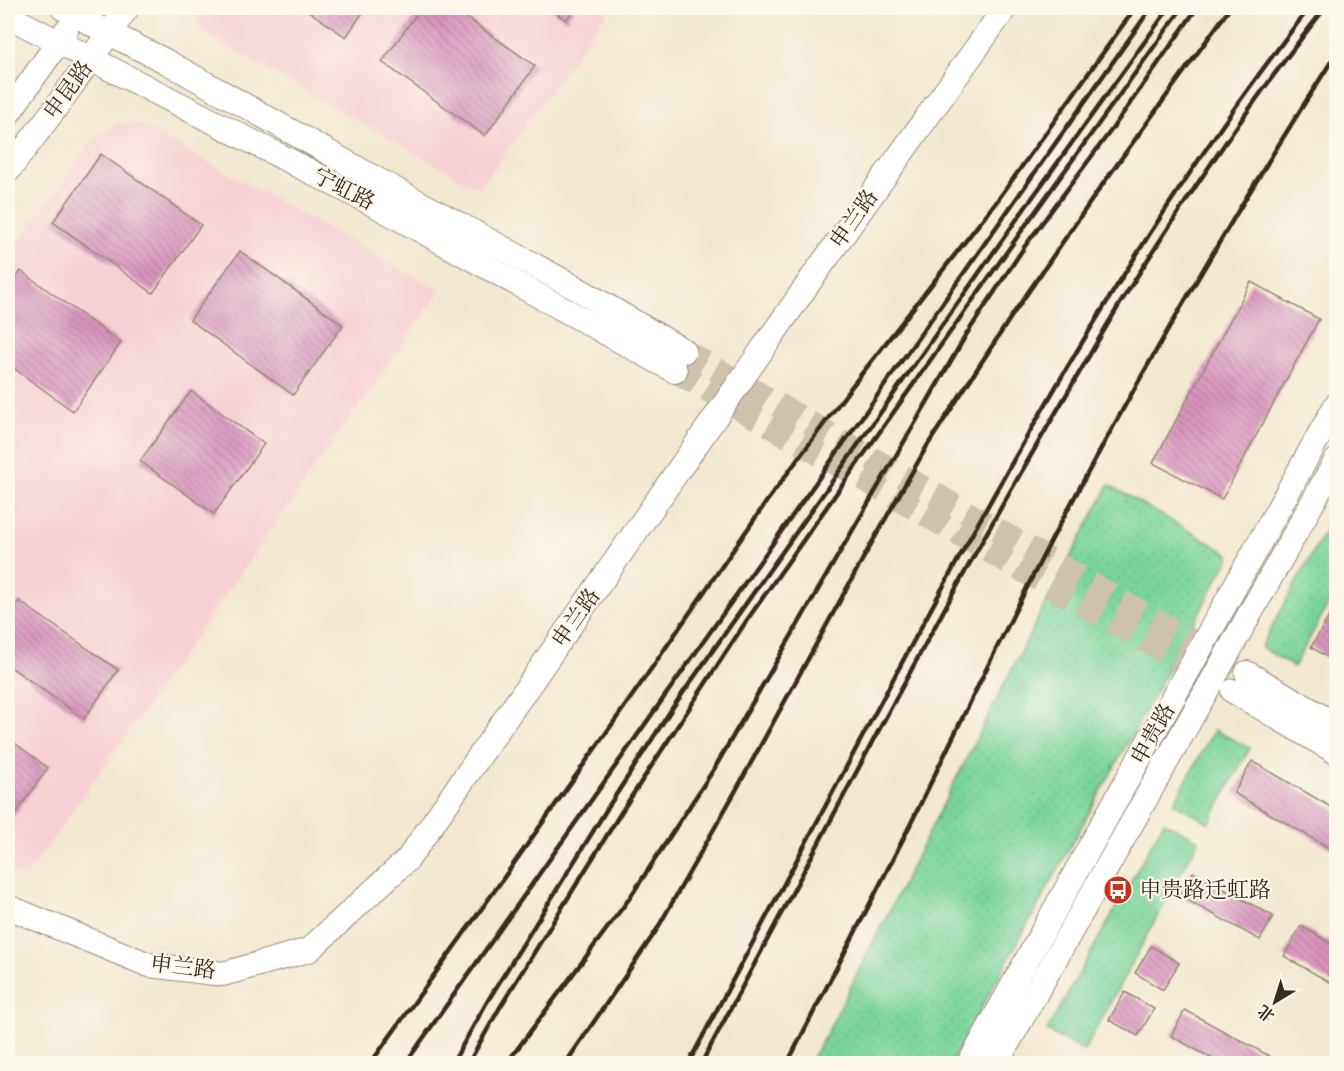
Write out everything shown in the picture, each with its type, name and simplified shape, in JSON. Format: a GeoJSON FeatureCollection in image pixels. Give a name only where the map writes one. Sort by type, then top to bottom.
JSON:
{"type":"FeatureCollection","features":[{"type":"Feature","properties":{"kind":"main road","name":"申昆路"},"geometry":{"type":"LineString","coordinates":[[8,171],[127,8]]}},
{"type":"Feature","properties":{"kind":"main road","name":"申兰路"},"geometry":{"type":"LineString","coordinates":[[8,907],[149,965],[222,974],[309,950],[408,860],[810,281],[1005,8]]}},
{"type":"Feature","properties":{"kind":"main road","name":"申昆路"},"geometry":{"type":"LineString","coordinates":[[8,114],[57,43],[75,10]]}},
{"type":"Feature","properties":{"kind":"main road","name":"宁虹路"},"geometry":{"type":"LineString","coordinates":[[8,16],[680,361],[574,287],[167,62],[109,33],[75,10]]}},
{"type":"Feature","properties":{"kind":"main road","name":"申贵路"},"geometry":{"type":"LineString","coordinates":[[969,1064],[1336,405]]}},
{"type":"Feature","properties":{"kind":"main road","name":"申贵路"},"geometry":{"type":"LineString","coordinates":[[996,1064],[1336,461]]}},
{"type":"Feature","properties":{"kind":"main road"},"geometry":{"type":"LineString","coordinates":[[1336,725],[1240,682],[1336,752]]}},
{"type":"Feature","properties":{"kind":"shaded area"},"geometry":{"type":"Polygon","coordinates":[[[192,8],[610,8],[479,189],[201,32],[192,8]]]}},
{"type":"Feature","properties":{"kind":"shaded area"},"geometry":{"type":"Polygon","coordinates":[[[139,124],[440,291],[25,878],[8,869],[8,258],[93,140],[116,125],[139,124]]]}},
{"type":"Feature","properties":{"kind":"green space"},"geometry":{"type":"Polygon","coordinates":[[[1109,485],[1231,555],[951,1063],[809,1063],[827,1033],[1038,618],[1109,485]]]}},
{"type":"Feature","properties":{"kind":"green space"},"geometry":{"type":"Polygon","coordinates":[[[1336,510],[1336,590],[1294,667],[1261,647],[1336,510]]]}},
{"type":"Feature","properties":{"kind":"green space"},"geometry":{"type":"Polygon","coordinates":[[[1214,730],[1250,748],[1209,823],[1174,803],[1214,730]]]}},
{"type":"Feature","properties":{"kind":"green space"},"geometry":{"type":"Polygon","coordinates":[[[1164,822],[1199,840],[1084,1051],[1047,1031],[1164,822]]]}},
{"type":"Feature","properties":{"kind":"building"},"geometry":{"type":"Polygon","coordinates":[[[304,8],[366,8],[346,37],[304,8]]]}},
{"type":"Feature","properties":{"kind":"building"},"geometry":{"type":"Polygon","coordinates":[[[421,8],[453,8],[535,66],[485,136],[382,62],[421,8]]]}},
{"type":"Feature","properties":{"kind":"building"},"geometry":{"type":"Polygon","coordinates":[[[548,8],[575,8],[566,20],[548,8]]]}},
{"type":"Feature","properties":{"kind":"building"},"geometry":{"type":"Polygon","coordinates":[[[101,154],[201,225],[153,293],[53,222],[101,154]]]}},
{"type":"Feature","properties":{"kind":"building"},"geometry":{"type":"Polygon","coordinates":[[[240,251],[343,325],[293,395],[190,320],[240,251]]]}},
{"type":"Feature","properties":{"kind":"building"},"geometry":{"type":"Polygon","coordinates":[[[21,271],[121,343],[73,411],[8,364],[8,290],[21,271]]]}},
{"type":"Feature","properties":{"kind":"building"},"geometry":{"type":"Polygon","coordinates":[[[1251,282],[1319,319],[1222,499],[1153,463],[1251,282]]]}},
{"type":"Feature","properties":{"kind":"building"},"geometry":{"type":"Polygon","coordinates":[[[191,391],[264,444],[214,514],[140,461],[191,391]]]}},
{"type":"Feature","properties":{"kind":"building"},"geometry":{"type":"Polygon","coordinates":[[[19,601],[118,670],[84,719],[8,665],[8,617],[19,601]]]}},
{"type":"Feature","properties":{"kind":"building"},"geometry":{"type":"Polygon","coordinates":[[[1336,605],[1336,663],[1311,647],[1336,605]]]}},
{"type":"Feature","properties":{"kind":"building"},"geometry":{"type":"Polygon","coordinates":[[[8,738],[48,768],[8,824],[8,738]]]}},
{"type":"Feature","properties":{"kind":"building"},"geometry":{"type":"Polygon","coordinates":[[[1252,761],[1336,810],[1336,852],[1234,793],[1252,761]]]}},
{"type":"Feature","properties":{"kind":"building"},"geometry":{"type":"Polygon","coordinates":[[[1193,872],[1273,916],[1260,940],[1180,896],[1193,872]]]}},
{"type":"Feature","properties":{"kind":"building"},"geometry":{"type":"Polygon","coordinates":[[[1301,926],[1336,946],[1336,986],[1284,956],[1301,926]]]}},
{"type":"Feature","properties":{"kind":"building"},"geometry":{"type":"Polygon","coordinates":[[[1151,946],[1179,963],[1163,990],[1135,973],[1151,946]]]}},
{"type":"Feature","properties":{"kind":"building"},"geometry":{"type":"Polygon","coordinates":[[[1125,992],[1154,1009],[1138,1036],[1109,1020],[1125,992]]]}},
{"type":"Feature","properties":{"kind":"building"},"geometry":{"type":"Polygon","coordinates":[[[1185,1010],[1284,1064],[1222,1064],[1171,1036],[1185,1010]]]}},
{"type":"Feature","properties":{"kind":"tunnel"},"geometry":{"type":"LineString","coordinates":[[684,351],[1247,673]]}},
{"type":"Feature","properties":{"kind":"tunnel"},"geometry":{"type":"LineString","coordinates":[[675,371],[1209,677]]}},
{"type":"Feature","properties":{"kind":"railway"},"geometry":{"type":"LineString","coordinates":[[370,1064],[642,682],[767,501],[849,390],[1000,197],[1135,8]]}},
{"type":"Feature","properties":{"kind":"railway"},"geometry":{"type":"LineString","coordinates":[[405,1064],[1151,8]]}},
{"type":"Feature","properties":{"kind":"railway"},"geometry":{"type":"LineString","coordinates":[[452,1064],[487,1002],[673,707],[1017,219],[1169,8]]}},
{"type":"Feature","properties":{"kind":"railway"},"geometry":{"type":"LineString","coordinates":[[468,1064],[499,1009],[622,811],[747,620],[1182,8]]}},
{"type":"Feature","properties":{"kind":"railway"},"geometry":{"type":"LineString","coordinates":[[506,1064],[629,899],[714,769],[966,335],[1025,246],[1112,129],[1197,8]]}},
{"type":"Feature","properties":{"kind":"railway"},"geometry":{"type":"LineString","coordinates":[[565,1064],[656,931],[927,446],[1011,317],[1100,188],[1230,8]]}},
{"type":"Feature","properties":{"kind":"railway"},"geometry":{"type":"LineString","coordinates":[[688,1064],[938,596],[1035,422],[1138,252],[1192,169],[1249,87],[1309,8]]}},
{"type":"Feature","properties":{"kind":"railway"},"geometry":{"type":"LineString","coordinates":[[701,1064],[925,645],[1017,479],[1107,325],[1219,152],[1325,8]]}},
{"type":"Feature","properties":{"kind":"railway"},"geometry":{"type":"LineString","coordinates":[[787,1064],[898,848],[1023,595],[1093,462],[1229,227],[1336,54]]}},
{"type":"Feature","properties":{"kind":"place","name":"申贵路迁虹路"},"geometry":{"type":"Point","coordinates":[1118,890]}}]}
